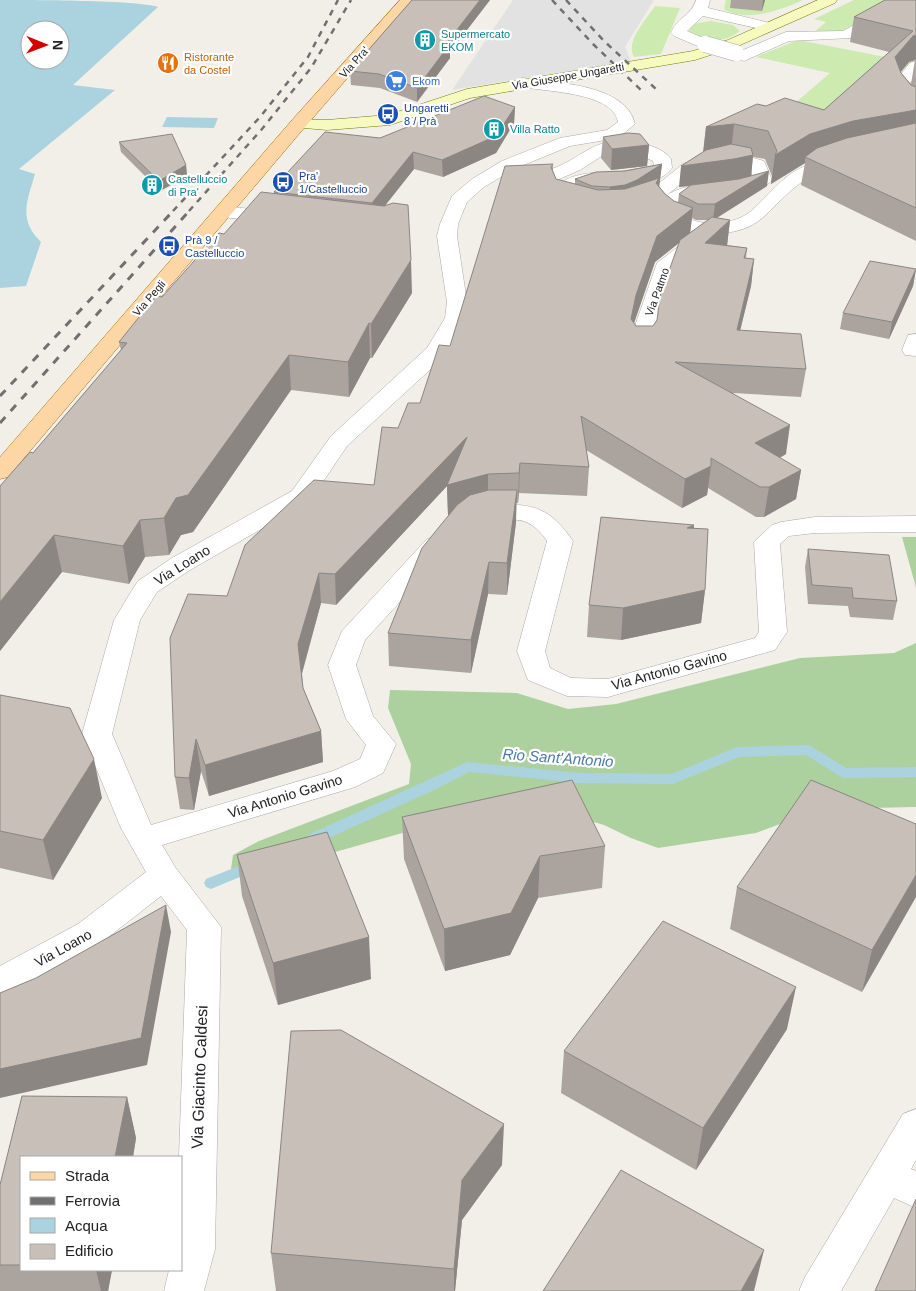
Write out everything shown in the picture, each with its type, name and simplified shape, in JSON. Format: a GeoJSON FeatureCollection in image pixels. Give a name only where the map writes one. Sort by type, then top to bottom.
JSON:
{"type":"FeatureCollection","features":[{"type":"Feature","properties":{"kind":"main road","name":"Via Pra'"},"geometry":{"type":"LineString","coordinates":[[299,124],[408,0]]}},
{"type":"Feature","properties":{"kind":"main road","name":"Via Pegli"},"geometry":{"type":"LineString","coordinates":[[0,472],[299,124]]}},
{"type":"Feature","properties":{"kind":"street","name":"Via Giuseppe Ungaretti"},"geometry":{"type":"LineString","coordinates":[[299,124],[327,125],[390,120],[467,94],[695,54],[733,44],[830,0]]}},
{"type":"Feature","properties":{"kind":"street"},"geometry":{"type":"LineString","coordinates":[[769,27],[701,6],[681,27],[679,33],[744,56],[786,38],[846,35],[911,0]]}},
{"type":"Feature","properties":{"kind":"street"},"geometry":{"type":"LineString","coordinates":[[916,66],[900,85],[900,89],[916,110]]}},
{"type":"Feature","properties":{"kind":"street","name":"Via Loano"},"geometry":{"type":"LineString","coordinates":[[0,982],[90,933],[164,876],[143,839],[97,734],[127,620],[147,587],[181,564],[301,496],[339,442],[436,352],[455,318],[457,302],[447,236],[449,224],[459,200],[478,183],[516,161],[566,142],[612,134],[627,124],[625,113],[607,99],[575,91],[523,83]]}},
{"type":"Feature","properties":{"kind":"street"},"geometry":{"type":"LineString","coordinates":[[478,183],[537,182],[580,162],[598,150],[616,146],[643,148],[662,159],[664,168],[652,176],[598,179],[570,183],[560,192],[563,199],[581,208],[606,210],[629,208],[658,194],[682,172],[700,162],[716,158],[735,158],[758,165],[763,180],[749,186],[694,192],[676,197],[668,202],[665,208],[669,216],[687,226],[713,229],[739,224],[756,217],[788,183],[812,168],[860,155]]}},
{"type":"Feature","properties":{"kind":"street"},"geometry":{"type":"LineString","coordinates":[[223,212],[298,220]]}},
{"type":"Feature","properties":{"kind":"street","name":"Via Patmo"},"geometry":{"type":"LineString","coordinates":[[642,347],[646,323],[667,263],[713,229]]}},
{"type":"Feature","properties":{"kind":"street","name":"Via Antonio Gavino"},"geometry":{"type":"LineString","coordinates":[[143,839],[344,780],[372,766],[380,744],[360,720],[342,665],[352,637],[411,574],[447,530],[460,520],[488,513],[520,512],[545,521],[560,541],[531,651],[538,673],[567,687],[608,688],[765,644],[773,632],[767,542],[781,530],[815,525],[916,524]]}},
{"type":"Feature","properties":{"kind":"street","name":"Via Giacinto Caldesi"},"geometry":{"type":"LineString","coordinates":[[164,876],[204,927],[195,1249],[184,1291]]}},
{"type":"Feature","properties":{"kind":"street"},"geometry":{"type":"LineString","coordinates":[[819,1291],[902,1183],[916,1125]]}},
{"type":"Feature","properties":{"kind":"green space"},"geometry":{"type":"Polygon","coordinates":[[[726,0],[803,0],[774,11],[742,15],[724,9],[726,0]]]}},
{"type":"Feature","properties":{"kind":"green space"},"geometry":{"type":"Polygon","coordinates":[[[854,0],[898,0],[850,29],[838,32],[814,32],[826,22],[814,19],[854,0]]]}},
{"type":"Feature","properties":{"kind":"green space"},"geometry":{"type":"Polygon","coordinates":[[[655,6],[680,8],[661,54],[634,57],[632,44],[634,38],[655,6]]]}},
{"type":"Feature","properties":{"kind":"green space"},"geometry":{"type":"Polygon","coordinates":[[[711,21],[733,25],[740,31],[721,40],[707,40],[689,31],[693,24],[711,21]]]}},
{"type":"Feature","properties":{"kind":"green space"},"geometry":{"type":"Polygon","coordinates":[[[798,40],[911,62],[894,79],[826,127],[780,116],[830,73],[756,57],[798,40]]]}},
{"type":"Feature","properties":{"kind":"green space"},"geometry":{"type":"Polygon","coordinates":[[[902,537],[916,537],[916,589],[915,584],[902,537]]]}},
{"type":"Feature","properties":{"kind":"green space"},"geometry":{"type":"Polygon","coordinates":[[[916,643],[916,807],[820,809],[756,833],[658,848],[604,825],[548,809],[427,826],[268,871],[230,876],[233,855],[259,841],[409,784],[411,764],[388,708],[390,690],[517,693],[568,709],[616,704],[800,658],[894,653],[916,643]]]}},
{"type":"Feature","properties":{"kind":"shaded area"},"geometry":{"type":"Polygon","coordinates":[[[513,0],[654,0],[625,47],[631,61],[452,90],[513,0]]]}},
{"type":"Feature","properties":{"kind":"water"},"geometry":{"type":"Polygon","coordinates":[[[0,0],[107,2],[158,7],[73,85],[115,90],[19,169],[35,174],[26,210],[29,226],[41,242],[26,286],[0,288],[0,0]]]}},
{"type":"Feature","properties":{"kind":"water"},"geometry":{"type":"Polygon","coordinates":[[[167,117],[218,118],[214,128],[162,127],[167,117]]]}},
{"type":"Feature","properties":{"kind":"building","name":"Supermercato EKOM"},"geometry":{"type":"Polygon","coordinates":[[[412,0],[480,0],[446,44],[450,44],[417,88],[379,74],[350,71],[412,0]]]}},
{"type":"Feature","properties":{"kind":"building"},"geometry":{"type":"Polygon","coordinates":[[[885,0],[916,0],[916,35],[895,57],[901,73],[911,85],[916,87],[916,110],[853,121],[810,134],[775,155],[777,151],[768,131],[734,124],[706,127],[757,104],[766,106],[785,98],[824,110],[913,31],[854,17],[885,0]]]}},
{"type":"Feature","properties":{"kind":"building"},"geometry":{"type":"Polygon","coordinates":[[[484,96],[515,107],[496,136],[442,160],[413,152],[372,203],[274,192],[290,174],[286,174],[325,132],[380,138],[484,96]]]}},
{"type":"Feature","properties":{"kind":"building"},"geometry":{"type":"Polygon","coordinates":[[[916,123],[916,208],[805,157],[817,148],[847,138],[916,123]]]}},
{"type":"Feature","properties":{"kind":"building"},"geometry":{"type":"Polygon","coordinates":[[[628,133],[640,134],[649,145],[612,149],[603,137],[628,133]]]}},
{"type":"Feature","properties":{"kind":"building"},"geometry":{"type":"Polygon","coordinates":[[[172,134],[186,165],[159,181],[119,142],[172,134]]]}},
{"type":"Feature","properties":{"kind":"building"},"geometry":{"type":"Polygon","coordinates":[[[731,144],[751,148],[753,155],[681,166],[706,150],[731,144]]]}},
{"type":"Feature","properties":{"kind":"building"},"geometry":{"type":"Polygon","coordinates":[[[553,164],[551,167],[556,179],[598,190],[625,189],[659,178],[656,183],[665,194],[674,201],[693,208],[657,236],[636,295],[631,319],[636,326],[653,326],[657,320],[660,296],[680,240],[712,217],[730,220],[705,243],[747,248],[744,258],[754,259],[737,330],[801,334],[806,369],[675,362],[790,425],[755,443],[801,470],[769,487],[760,487],[711,458],[711,466],[685,479],[581,416],[589,467],[520,463],[519,473],[488,474],[447,485],[467,437],[335,574],[319,573],[298,644],[303,688],[321,731],[205,765],[196,739],[189,778],[175,777],[170,638],[188,594],[227,596],[245,545],[314,480],[374,485],[382,427],[398,428],[408,403],[420,403],[439,345],[450,346],[505,166],[553,164]]]}},
{"type":"Feature","properties":{"kind":"building"},"geometry":{"type":"Polygon","coordinates":[[[662,164],[637,180],[625,185],[610,187],[592,186],[575,179],[596,172],[625,171],[662,164]]]}},
{"type":"Feature","properties":{"kind":"building"},"geometry":{"type":"Polygon","coordinates":[[[769,171],[715,204],[698,204],[679,194],[691,185],[739,179],[769,171]]]}},
{"type":"Feature","properties":{"kind":"building"},"geometry":{"type":"Polygon","coordinates":[[[261,192],[384,206],[393,203],[408,205],[411,260],[371,324],[369,323],[348,362],[289,355],[188,495],[176,498],[164,518],[140,520],[123,546],[54,535],[0,602],[0,486],[30,452],[33,453],[127,343],[119,342],[156,296],[162,297],[219,233],[224,234],[261,192]]]}},
{"type":"Feature","properties":{"kind":"building"},"geometry":{"type":"Polygon","coordinates":[[[870,261],[916,269],[892,322],[843,313],[870,261]]]}},
{"type":"Feature","properties":{"kind":"building"},"geometry":{"type":"Polygon","coordinates":[[[489,490],[517,490],[507,563],[489,562],[471,640],[388,633],[422,548],[457,505],[470,495],[489,490]]]}},
{"type":"Feature","properties":{"kind":"building"},"geometry":{"type":"Polygon","coordinates":[[[601,517],[694,525],[687,528],[708,529],[705,590],[623,608],[589,605],[601,517]]]}},
{"type":"Feature","properties":{"kind":"building"},"geometry":{"type":"Polygon","coordinates":[[[808,549],[889,555],[897,601],[853,598],[852,588],[812,585],[808,549]]]}},
{"type":"Feature","properties":{"kind":"building"},"geometry":{"type":"Polygon","coordinates":[[[0,695],[70,708],[94,759],[43,840],[0,831],[0,695]]]}},
{"type":"Feature","properties":{"kind":"building"},"geometry":{"type":"Polygon","coordinates":[[[572,780],[605,846],[540,856],[511,913],[444,929],[402,817],[572,780]]]}},
{"type":"Feature","properties":{"kind":"building"},"geometry":{"type":"Polygon","coordinates":[[[811,780],[916,824],[916,875],[872,950],[737,887],[811,780]]]}},
{"type":"Feature","properties":{"kind":"building"},"geometry":{"type":"Polygon","coordinates":[[[327,832],[369,937],[273,963],[237,855],[327,832]]]}},
{"type":"Feature","properties":{"kind":"building"},"geometry":{"type":"Polygon","coordinates":[[[166,905],[141,1038],[0,1069],[0,993],[36,978],[166,905]]]}},
{"type":"Feature","properties":{"kind":"building"},"geometry":{"type":"Polygon","coordinates":[[[663,921],[796,987],[703,1128],[564,1051],[663,921]]]}},
{"type":"Feature","properties":{"kind":"building"},"geometry":{"type":"Polygon","coordinates":[[[341,1030],[504,1124],[462,1180],[454,1269],[271,1253],[291,1031],[341,1030]]]}},
{"type":"Feature","properties":{"kind":"building"},"geometry":{"type":"Polygon","coordinates":[[[22,1096],[127,1097],[115,1156],[20,1156],[20,1265],[0,1265],[0,1185],[22,1096]]]}},
{"type":"Feature","properties":{"kind":"building"},"geometry":{"type":"Polygon","coordinates":[[[621,1170],[764,1250],[741,1291],[543,1291],[621,1170]]]}},
{"type":"Feature","properties":{"kind":"building"},"geometry":{"type":"Polygon","coordinates":[[[916,1199],[916,1291],[875,1291],[916,1199]]]}},
{"type":"Feature","properties":{"kind":"waterway","name":"Rio Sant'Antonio"},"geometry":{"type":"LineString","coordinates":[[313,839],[429,787],[467,767],[580,778],[673,779],[737,752],[809,750],[843,773],[916,772]]}},
{"type":"Feature","properties":{"kind":"waterway","name":"Rio Sant'Antonio"},"geometry":{"type":"LineString","coordinates":[[211,883],[254,865]]}},
{"type":"Feature","properties":{"kind":"railway"},"geometry":{"type":"LineString","coordinates":[[173,211],[260,117],[308,57],[338,0]]}},
{"type":"Feature","properties":{"kind":"railway"},"geometry":{"type":"LineString","coordinates":[[189,211],[262,129],[311,68],[351,0]]}},
{"type":"Feature","properties":{"kind":"railway"},"geometry":{"type":"LineString","coordinates":[[552,0],[593,44],[642,91]]}},
{"type":"Feature","properties":{"kind":"railway"},"geometry":{"type":"LineString","coordinates":[[566,0],[604,41],[656,89]]}},
{"type":"Feature","properties":{"kind":"railway"},"geometry":{"type":"LineString","coordinates":[[0,396],[174,210]]}},
{"type":"Feature","properties":{"kind":"railway"},"geometry":{"type":"LineString","coordinates":[[0,423],[190,210]]}},
{"type":"Feature","properties":{"kind":"place","name":"Supermercato EKOM"},"geometry":{"type":"Point","coordinates":[425,40]}},
{"type":"Feature","properties":{"kind":"place","name":"Ristorante da Costel"},"geometry":{"type":"Point","coordinates":[168,63]}},
{"type":"Feature","properties":{"kind":"place","name":"Ekom"},"geometry":{"type":"Point","coordinates":[396,81]}},
{"type":"Feature","properties":{"kind":"place","name":"Ungaretti 8 / Prà"},"geometry":{"type":"Point","coordinates":[388,114]}},
{"type":"Feature","properties":{"kind":"place","name":"Villa Ratto"},"geometry":{"type":"Point","coordinates":[494,129]}},
{"type":"Feature","properties":{"kind":"place","name":"Pra' 1/Castelluccio"},"geometry":{"type":"Point","coordinates":[283,182]}},
{"type":"Feature","properties":{"kind":"place","name":"Castelluccio di Pra'"},"geometry":{"type":"Point","coordinates":[152,185]}},
{"type":"Feature","properties":{"kind":"place","name":"Prà 9 / Castelluccio"},"geometry":{"type":"Point","coordinates":[169,246]}}]}
